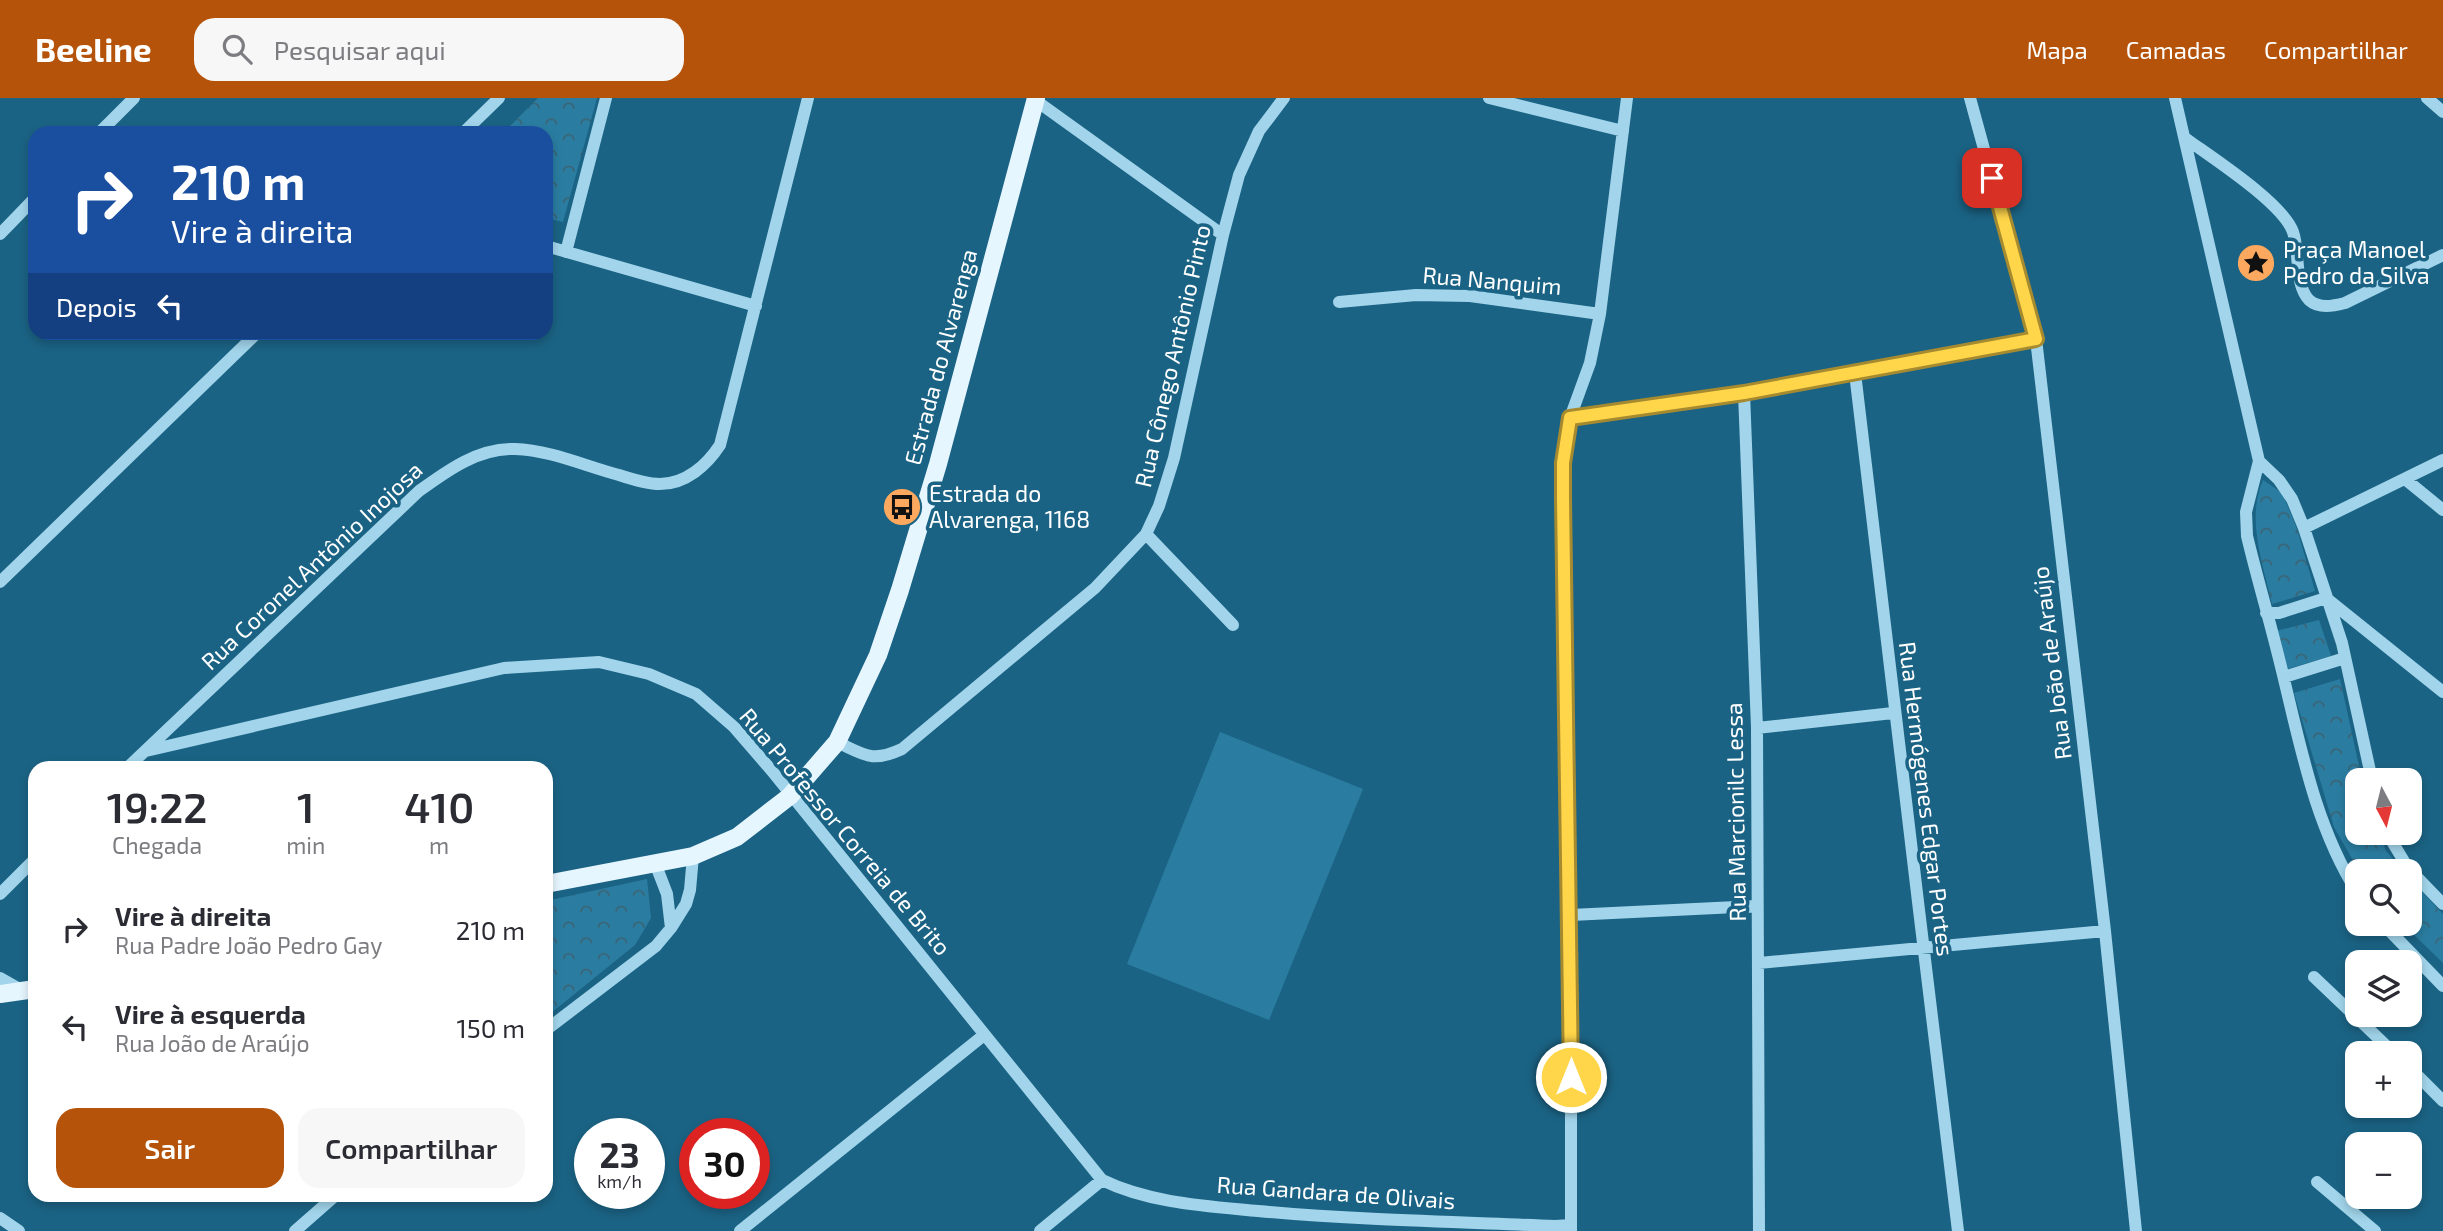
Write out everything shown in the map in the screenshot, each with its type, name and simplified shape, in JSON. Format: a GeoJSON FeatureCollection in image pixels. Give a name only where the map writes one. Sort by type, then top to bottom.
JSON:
{"type":"FeatureCollection","features":[{"type":"Feature","properties":{"kind":"main road","name":"Estrada do Alvarenga"},"geometry":{"type":"LineString","coordinates":[[553,883],[693,856],[747,831],[790,796],[837,742],[878,655],[900,590],[938,464],[1035,99]]}},
{"type":"Feature","properties":{"kind":"main road"},"geometry":{"type":"LineString","coordinates":[[0,994],[28,990]]}},
{"type":"Feature","properties":{"kind":"street"},"geometry":{"type":"LineString","coordinates":[[106,126],[134,98]]}},
{"type":"Feature","properties":{"kind":"street"},"geometry":{"type":"LineString","coordinates":[[470,126],[499,98]]}},
{"type":"Feature","properties":{"kind":"street"},"geometry":{"type":"LineString","coordinates":[[566,252],[606,98]]}},
{"type":"Feature","properties":{"kind":"street","name":"Rua Coronel Antônio Inojosa"},"geometry":{"type":"LineString","coordinates":[[135,761],[419,491],[447,471],[480,453],[514,449],[545,453],[631,479],[662,485],[691,475],[709,462],[720,445],[808,98]]}},
{"type":"Feature","properties":{"kind":"street","name":"Rua Cônego Antônio Pinto"},"geometry":{"type":"LineString","coordinates":[[837,742],[867,755],[884,758],[902,750],[1095,588],[1146,534],[1159,506],[1174,458],[1223,235],[1239,175],[1259,131],[1284,98]]}},
{"type":"Feature","properties":{"kind":"street"},"geometry":{"type":"LineString","coordinates":[[1489,98],[1623,131]]}},
{"type":"Feature","properties":{"kind":"street"},"geometry":{"type":"LineString","coordinates":[[1571,1228],[1570,915],[1563,463],[1570,418],[1590,363],[1600,314],[1627,98]]}},
{"type":"Feature","properties":{"kind":"street","name":"Rua João de Araújo"},"geometry":{"type":"LineString","coordinates":[[1970,98],[2036,339],[2105,931],[2136,1231]]}},
{"type":"Feature","properties":{"kind":"street"},"geometry":{"type":"LineString","coordinates":[[2175,98],[2259,461],[2246,512],[2247,536],[2308,776],[2322,820],[2345,872]]}},
{"type":"Feature","properties":{"kind":"street"},"geometry":{"type":"LineString","coordinates":[[2427,98],[2443,112]]}},
{"type":"Feature","properties":{"kind":"street"},"geometry":{"type":"LineString","coordinates":[[1035,99],[1223,235]]}},
{"type":"Feature","properties":{"kind":"street"},"geometry":{"type":"LineString","coordinates":[[2185,138],[2264,197],[2282,214],[2293,231],[2303,291],[2311,301],[2321,306],[2331,307],[2345,303],[2443,255]]}},
{"type":"Feature","properties":{"kind":"street"},"geometry":{"type":"LineString","coordinates":[[0,233],[28,205]]}},
{"type":"Feature","properties":{"kind":"street"},"geometry":{"type":"LineString","coordinates":[[553,248],[756,306]]}},
{"type":"Feature","properties":{"kind":"street","name":"Rua Nanquim"},"geometry":{"type":"LineString","coordinates":[[1339,302],[1416,295],[1470,296],[1600,314]]}},
{"type":"Feature","properties":{"kind":"street"},"geometry":{"type":"LineString","coordinates":[[1570,418],[1744,393],[2036,339]]}},
{"type":"Feature","properties":{"kind":"street"},"geometry":{"type":"LineString","coordinates":[[0,582],[250,340]]}},
{"type":"Feature","properties":{"kind":"street","name":"Rua Hermógenes Edgar Portes"},"geometry":{"type":"LineString","coordinates":[[1855,373],[1893,713],[1958,1231]]}},
{"type":"Feature","properties":{"kind":"street","name":"Rua Marcionilc Lessa"},"geometry":{"type":"LineString","coordinates":[[1744,393],[1757,728],[1759,1231]]}},
{"type":"Feature","properties":{"kind":"street"},"geometry":{"type":"LineString","coordinates":[[2304,528],[2443,460]]}},
{"type":"Feature","properties":{"kind":"street"},"geometry":{"type":"LineString","coordinates":[[2259,461],[2279,480],[2292,499],[2304,528],[2345,658],[2369,768]]}},
{"type":"Feature","properties":{"kind":"street"},"geometry":{"type":"LineString","coordinates":[[2405,479],[2443,510]]}},
{"type":"Feature","properties":{"kind":"street"},"geometry":{"type":"LineString","coordinates":[[1146,534],[1233,625]]}},
{"type":"Feature","properties":{"kind":"street"},"geometry":{"type":"LineString","coordinates":[[2266,613],[2279,613],[2326,598]]}},
{"type":"Feature","properties":{"kind":"street"},"geometry":{"type":"LineString","coordinates":[[2326,598],[2443,692]]}},
{"type":"Feature","properties":{"kind":"street"},"geometry":{"type":"LineString","coordinates":[[2284,677],[2345,658]]}},
{"type":"Feature","properties":{"kind":"street","name":"Rua Professor Correia de Brito"},"geometry":{"type":"LineString","coordinates":[[146,751],[503,668],[599,662],[649,674],[696,694],[734,727],[790,796],[816,823],[1102,1180]]}},
{"type":"Feature","properties":{"kind":"street"},"geometry":{"type":"LineString","coordinates":[[1757,728],[1893,713]]}},
{"type":"Feature","properties":{"kind":"street"},"geometry":{"type":"LineString","coordinates":[[2394,845],[2408,868],[2443,904]]}},
{"type":"Feature","properties":{"kind":"street"},"geometry":{"type":"LineString","coordinates":[[553,1025],[656,946],[671,929],[686,904],[693,856]]}},
{"type":"Feature","properties":{"kind":"street"},"geometry":{"type":"LineString","coordinates":[[655,863],[667,894],[671,929]]}},
{"type":"Feature","properties":{"kind":"street"},"geometry":{"type":"LineString","coordinates":[[0,894],[28,866]]}},
{"type":"Feature","properties":{"kind":"street"},"geometry":{"type":"LineString","coordinates":[[1570,915],[1757,906]]}},
{"type":"Feature","properties":{"kind":"street"},"geometry":{"type":"LineString","coordinates":[[1759,963],[2105,931]]}},
{"type":"Feature","properties":{"kind":"street"},"geometry":{"type":"LineString","coordinates":[[2395,936],[2443,986]]}},
{"type":"Feature","properties":{"kind":"street"},"geometry":{"type":"LineString","coordinates":[[2314,977],[2381,1041]]}},
{"type":"Feature","properties":{"kind":"street"},"geometry":{"type":"LineString","coordinates":[[0,978],[28,990]]}},
{"type":"Feature","properties":{"kind":"street"},"geometry":{"type":"LineString","coordinates":[[740,1231],[984,1035]]}},
{"type":"Feature","properties":{"kind":"street"},"geometry":{"type":"LineString","coordinates":[[2422,1080],[2443,1101]]}},
{"type":"Feature","properties":{"kind":"street"},"geometry":{"type":"LineString","coordinates":[[1040,1231],[1102,1180]]}},
{"type":"Feature","properties":{"kind":"street","name":"Rua Gandara de Olivais"},"geometry":{"type":"LineString","coordinates":[[1102,1180],[1124,1191],[1220,1208],[1304,1215],[1571,1228]]}},
{"type":"Feature","properties":{"kind":"street"},"geometry":{"type":"LineString","coordinates":[[2317,1182],[2375,1231]]}},
{"type":"Feature","properties":{"kind":"street"},"geometry":{"type":"LineString","coordinates":[[295,1231],[328,1202]]}},
{"type":"Feature","properties":{"kind":"street"},"geometry":{"type":"LineString","coordinates":[[0,1219],[19,1231]]}},
{"type":"Feature","properties":{"kind":"green space"},"geometry":{"type":"Polygon","coordinates":[[[538,98],[597,98],[563,222],[553,220],[553,126],[510,126],[538,98]]]}},
{"type":"Feature","properties":{"kind":"green space"},"geometry":{"type":"Polygon","coordinates":[[[2263,480],[2282,493],[2296,526],[2315,591],[2272,604],[2256,526],[2258,495],[2263,480]]]}},
{"type":"Feature","properties":{"kind":"green space"},"geometry":{"type":"Polygon","coordinates":[[[2319,620],[2331,656],[2287,669],[2276,631],[2319,620]]]}},
{"type":"Feature","properties":{"kind":"green space"},"geometry":{"type":"Polygon","coordinates":[[[2340,679],[2359,768],[2345,768],[2345,845],[2384,845],[2393,859],[2352,859],[2334,827],[2294,693],[2340,679]]]}},
{"type":"Feature","properties":{"kind":"green space"},"geometry":{"type":"Polygon","coordinates":[[[1220,732],[1363,789],[1269,1020],[1127,964],[1220,732]]]}},
{"type":"Feature","properties":{"kind":"green space"},"geometry":{"type":"Polygon","coordinates":[[[647,879],[651,918],[635,945],[553,1011],[553,899],[647,879]]]}},
{"type":"Feature","properties":{"kind":"green space"},"geometry":{"type":"Polygon","coordinates":[[[2422,892],[2443,914],[2443,963],[2415,936],[2422,936],[2422,892]]]}},
{"type":"Feature","properties":{"kind":"place","name":"Praça Manoel Pedro da Silva"},"geometry":{"type":"Point","coordinates":[2256,263]}},
{"type":"Feature","properties":{"kind":"place","name":"Estrada do Alvarenga, 1168"},"geometry":{"type":"Point","coordinates":[902,507]}},
{"type":"Feature","properties":{"kind":"route"},"geometry":{"type":"LineString","coordinates":[[1571,1077],[1563,499],[1563,463],[1570,418],[1744,393],[2036,339],[1992,178]]}}]}
